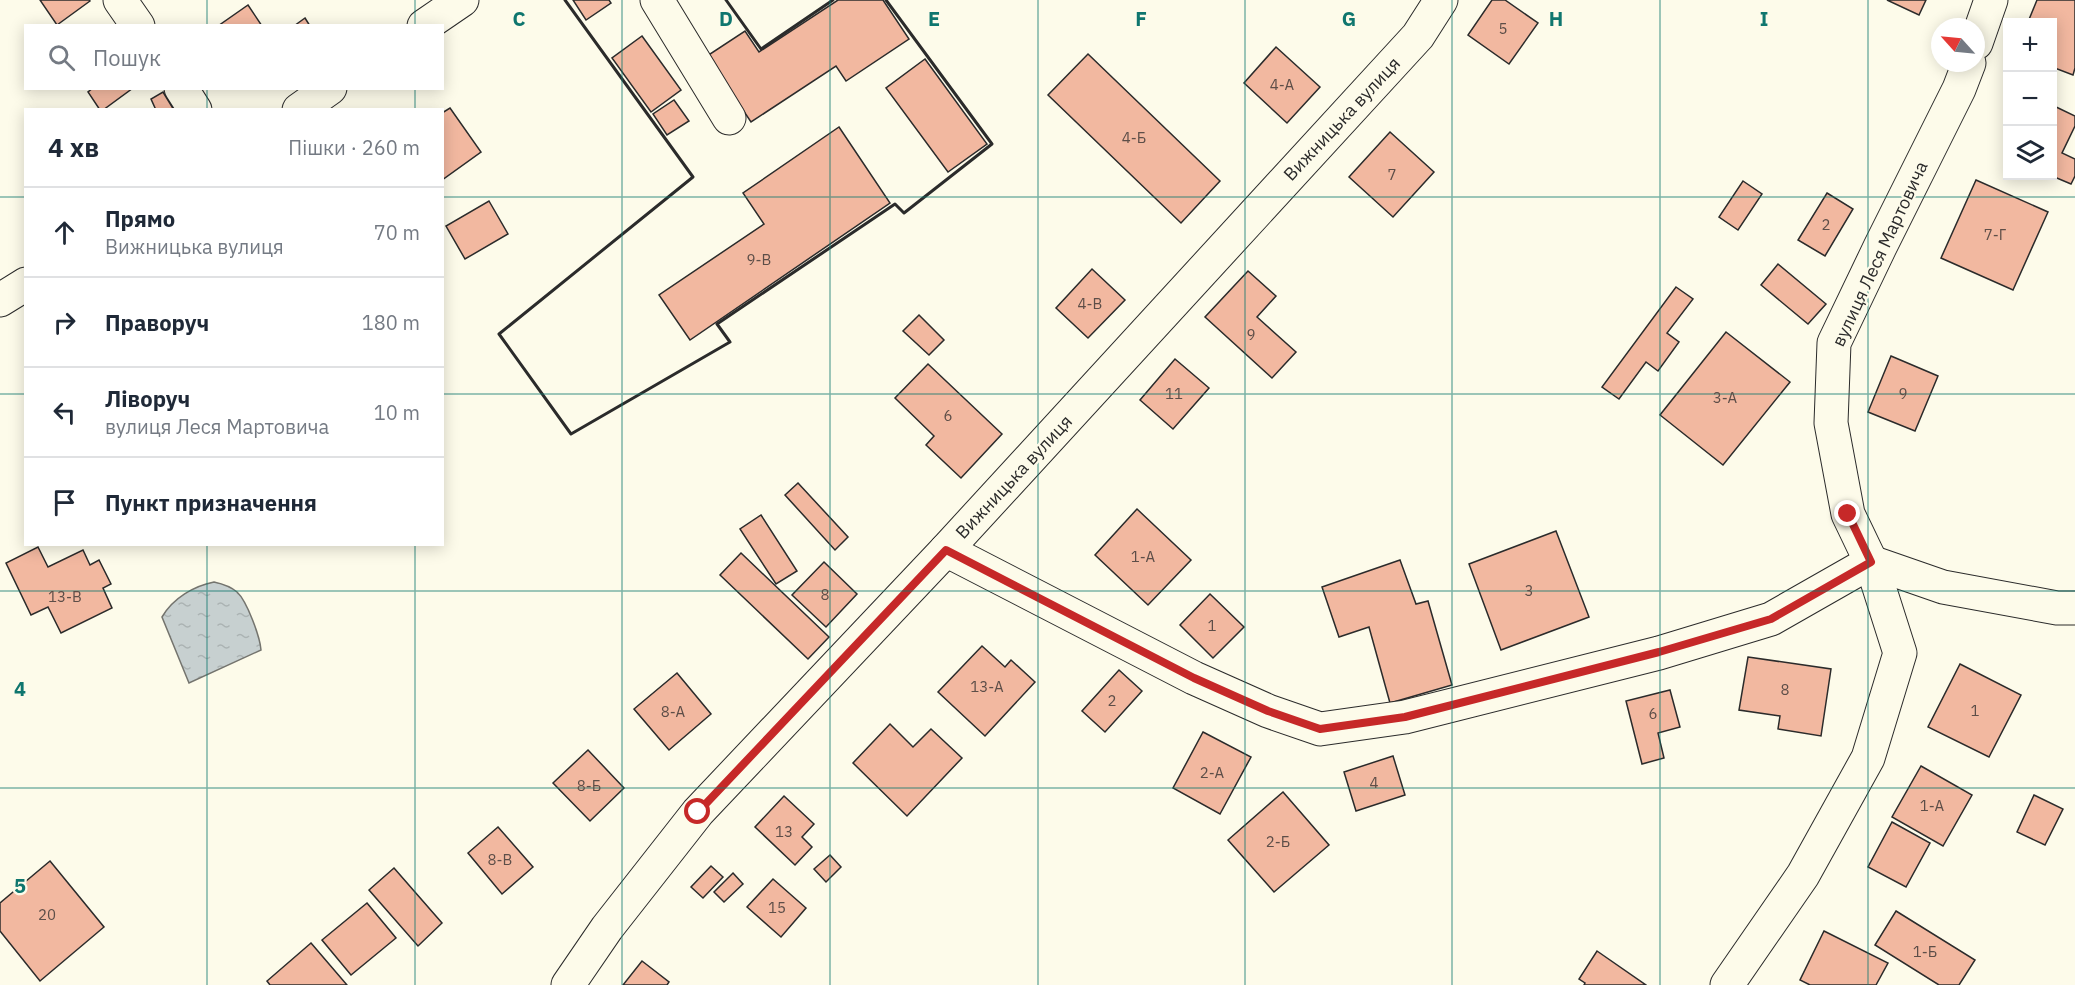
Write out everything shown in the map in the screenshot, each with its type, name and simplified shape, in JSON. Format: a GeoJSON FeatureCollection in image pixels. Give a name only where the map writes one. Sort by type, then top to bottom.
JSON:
{"type":"FeatureCollection","features":[{"type":"Feature","properties":{"kind":"street"},"geometry":{"type":"LineString","coordinates":[[120,0],[137,24]]}},
{"type":"Feature","properties":{"kind":"street"},"geometry":{"type":"LineString","coordinates":[[427,24],[462,0]]}},
{"type":"Feature","properties":{"kind":"street"},"geometry":{"type":"LineString","coordinates":[[657,0],[729,118]]}},
{"type":"Feature","properties":{"kind":"street","name":"Вижницька вулиця"},"geometry":{"type":"LineString","coordinates":[[568,985],[607,928],[698,812],[946,550],[1418,36],[1441,0]]}},
{"type":"Feature","properties":{"kind":"street"},"geometry":{"type":"LineString","coordinates":[[1985,18],[1991,0]]}},
{"type":"Feature","properties":{"kind":"street","name":"вулиця Леся Мартовича"},"geometry":{"type":"LineString","coordinates":[[1727,985],[1803,875],[1868,758],[1900,653],[1871,562],[1848,514],[1831,423],[1834,344],[1966,72]]}},
{"type":"Feature","properties":{"kind":"street"},"geometry":{"type":"LineString","coordinates":[[182,90],[194,108]]}},
{"type":"Feature","properties":{"kind":"street"},"geometry":{"type":"LineString","coordinates":[[302,108],[327,90]]}},
{"type":"Feature","properties":{"kind":"street"},"geometry":{"type":"LineString","coordinates":[[0,300],[24,285]]}},
{"type":"Feature","properties":{"kind":"street"},"geometry":{"type":"LineString","coordinates":[[946,550],[1194,678],[1268,711],[1320,729],[1405,717],[1659,652],[1771,619],[1871,562],[1943,587],[2057,608],[2075,608]]}},
{"type":"Feature","properties":{"kind":"water"},"geometry":{"type":"Polygon","coordinates":[[[214,582],[232,588],[241,597],[252,620],[261,650],[189,683],[162,617],[172,604],[185,594],[199,586],[214,582]]]}},
{"type":"Feature","properties":{"kind":"building"},"geometry":{"type":"Polygon","coordinates":[[[40,0],[90,1],[58,24],[40,0]]]}},
{"type":"Feature","properties":{"kind":"building"},"geometry":{"type":"Polygon","coordinates":[[[573,0],[609,0],[611,3],[586,20],[573,0]]]}},
{"type":"Feature","properties":{"kind":"building"},"geometry":{"type":"Polygon","coordinates":[[[838,0],[883,0],[909,39],[846,81],[836,66],[751,122],[707,56],[745,31],[759,52],[838,0]]]}},
{"type":"Feature","properties":{"kind":"building"},"geometry":{"type":"Polygon","coordinates":[[[1492,0],[1505,0],[1538,23],[1509,64],[1468,35],[1492,0]]]}},
{"type":"Feature","properties":{"kind":"building"},"geometry":{"type":"Polygon","coordinates":[[[1887,0],[1926,0],[1919,15],[1887,0]]]}},
{"type":"Feature","properties":{"kind":"building"},"geometry":{"type":"Polygon","coordinates":[[[2037,0],[2075,0],[2075,68],[2073,75],[2057,69],[2057,18],[2030,18],[2037,0]]]}},
{"type":"Feature","properties":{"kind":"building"},"geometry":{"type":"Polygon","coordinates":[[[248,5],[261,24],[221,24],[248,5]]]}},
{"type":"Feature","properties":{"kind":"building"},"geometry":{"type":"Polygon","coordinates":[[[305,18],[309,24],[297,24],[305,18]]]}},
{"type":"Feature","properties":{"kind":"building"},"geometry":{"type":"Polygon","coordinates":[[[642,36],[681,90],[651,112],[612,58],[642,36]]]}},
{"type":"Feature","properties":{"kind":"building"},"geometry":{"type":"Polygon","coordinates":[[[1276,47],[1320,87],[1287,123],[1244,83],[1276,47]]]}},
{"type":"Feature","properties":{"kind":"building"},"geometry":{"type":"Polygon","coordinates":[[[1088,54],[1220,181],[1181,223],[1048,95],[1088,54]]]}},
{"type":"Feature","properties":{"kind":"building"},"geometry":{"type":"Polygon","coordinates":[[[925,59],[987,144],[948,172],[886,88],[925,59]]]}},
{"type":"Feature","properties":{"kind":"building"},"geometry":{"type":"Polygon","coordinates":[[[90,90],[130,90],[106,108],[99,108],[88,92],[90,90]]]}},
{"type":"Feature","properties":{"kind":"building"},"geometry":{"type":"Polygon","coordinates":[[[163,92],[173,108],[155,108],[151,99],[163,92]]]}},
{"type":"Feature","properties":{"kind":"building"},"geometry":{"type":"Polygon","coordinates":[[[674,100],[689,121],[667,135],[653,114],[674,100]]]}},
{"type":"Feature","properties":{"kind":"building"},"geometry":{"type":"Polygon","coordinates":[[[2057,107],[2075,116],[2075,126],[2062,153],[2075,159],[2075,176],[2071,184],[2057,178],[2057,107]]]}},
{"type":"Feature","properties":{"kind":"building"},"geometry":{"type":"Polygon","coordinates":[[[450,108],[481,152],[444,179],[444,112],[450,108]]]}},
{"type":"Feature","properties":{"kind":"building"},"geometry":{"type":"Polygon","coordinates":[[[839,127],[890,203],[690,340],[659,295],[764,224],[743,193],[839,127]]]}},
{"type":"Feature","properties":{"kind":"building"},"geometry":{"type":"Polygon","coordinates":[[[1390,132],[1434,172],[1393,217],[1349,177],[1390,132]]]}},
{"type":"Feature","properties":{"kind":"building"},"geometry":{"type":"Polygon","coordinates":[[[1976,180],[2048,212],[2013,290],[1941,258],[1976,180]]]}},
{"type":"Feature","properties":{"kind":"building"},"geometry":{"type":"Polygon","coordinates":[[[1743,181],[1762,194],[1738,230],[1719,217],[1743,181]]]}},
{"type":"Feature","properties":{"kind":"building"},"geometry":{"type":"Polygon","coordinates":[[[1827,193],[1853,209],[1825,256],[1798,240],[1827,193]]]}},
{"type":"Feature","properties":{"kind":"building"},"geometry":{"type":"Polygon","coordinates":[[[489,201],[508,234],[465,259],[446,226],[489,201]]]}},
{"type":"Feature","properties":{"kind":"building"},"geometry":{"type":"Polygon","coordinates":[[[1778,264],[1826,304],[1808,324],[1761,285],[1778,264]]]}},
{"type":"Feature","properties":{"kind":"building"},"geometry":{"type":"Polygon","coordinates":[[[1092,269],[1125,300],[1088,338],[1056,308],[1092,269]]]}},
{"type":"Feature","properties":{"kind":"building"},"geometry":{"type":"Polygon","coordinates":[[[1248,271],[1276,296],[1257,317],[1296,352],[1272,378],[1205,317],[1248,271]]]}},
{"type":"Feature","properties":{"kind":"building"},"geometry":{"type":"Polygon","coordinates":[[[1676,287],[1693,299],[1667,333],[1679,342],[1658,371],[1646,362],[1619,399],[1602,387],[1676,287]]]}},
{"type":"Feature","properties":{"kind":"building"},"geometry":{"type":"Polygon","coordinates":[[[919,315],[944,340],[929,355],[903,331],[919,315]]]}},
{"type":"Feature","properties":{"kind":"building"},"geometry":{"type":"Polygon","coordinates":[[[1726,332],[1790,382],[1723,465],[1660,415],[1726,332]]]}},
{"type":"Feature","properties":{"kind":"building"},"geometry":{"type":"Polygon","coordinates":[[[1891,356],[1938,376],[1915,431],[1868,412],[1891,356]]]}},
{"type":"Feature","properties":{"kind":"building"},"geometry":{"type":"Polygon","coordinates":[[[1175,359],[1209,388],[1173,429],[1140,400],[1175,359]]]}},
{"type":"Feature","properties":{"kind":"building"},"geometry":{"type":"Polygon","coordinates":[[[928,364],[1002,434],[961,478],[926,445],[934,436],[895,398],[928,364]]]}},
{"type":"Feature","properties":{"kind":"building"},"geometry":{"type":"Polygon","coordinates":[[[798,483],[848,537],[835,550],[785,495],[798,483]]]}},
{"type":"Feature","properties":{"kind":"building"},"geometry":{"type":"Polygon","coordinates":[[[1137,509],[1191,560],[1148,605],[1095,555],[1137,509]]]}},
{"type":"Feature","properties":{"kind":"building"},"geometry":{"type":"Polygon","coordinates":[[[761,515],[797,571],[776,584],[740,529],[761,515]]]}},
{"type":"Feature","properties":{"kind":"building"},"geometry":{"type":"Polygon","coordinates":[[[1556,531],[1589,617],[1501,650],[1469,564],[1556,531]]]}},
{"type":"Feature","properties":{"kind":"building"},"geometry":{"type":"Polygon","coordinates":[[[38,547],[48,567],[83,550],[90,565],[99,560],[111,584],[103,588],[112,608],[61,633],[48,607],[31,615],[6,563],[38,547]]]}},
{"type":"Feature","properties":{"kind":"building"},"geometry":{"type":"Polygon","coordinates":[[[741,553],[829,637],[808,659],[720,575],[741,553]]]}},
{"type":"Feature","properties":{"kind":"building"},"geometry":{"type":"Polygon","coordinates":[[[1400,560],[1416,604],[1428,601],[1452,685],[1390,703],[1369,627],[1339,637],[1322,587],[1400,560]]]}},
{"type":"Feature","properties":{"kind":"building"},"geometry":{"type":"Polygon","coordinates":[[[824,562],[857,594],[826,627],[792,595],[824,562]]]}},
{"type":"Feature","properties":{"kind":"building"},"geometry":{"type":"Polygon","coordinates":[[[1210,594],[1244,627],[1213,658],[1180,625],[1210,594]]]}},
{"type":"Feature","properties":{"kind":"building"},"geometry":{"type":"Polygon","coordinates":[[[982,646],[1005,667],[1011,660],[1035,682],[985,736],[938,692],[982,646]]]}},
{"type":"Feature","properties":{"kind":"building"},"geometry":{"type":"Polygon","coordinates":[[[1748,657],[1831,669],[1821,736],[1778,729],[1780,716],[1739,710],[1748,657]]]}},
{"type":"Feature","properties":{"kind":"building"},"geometry":{"type":"Polygon","coordinates":[[[1960,664],[2021,695],[1989,757],[1928,727],[1960,664]]]}},
{"type":"Feature","properties":{"kind":"building"},"geometry":{"type":"Polygon","coordinates":[[[1119,670],[1142,691],[1105,732],[1082,711],[1119,670]]]}},
{"type":"Feature","properties":{"kind":"building"},"geometry":{"type":"Polygon","coordinates":[[[677,673],[711,714],[669,750],[634,709],[677,673]]]}},
{"type":"Feature","properties":{"kind":"building"},"geometry":{"type":"Polygon","coordinates":[[[1670,690],[1680,727],[1658,733],[1664,758],[1642,764],[1626,701],[1670,690]]]}},
{"type":"Feature","properties":{"kind":"building"},"geometry":{"type":"Polygon","coordinates":[[[890,724],[913,747],[931,729],[962,758],[907,816],[853,763],[890,724]]]}},
{"type":"Feature","properties":{"kind":"building"},"geometry":{"type":"Polygon","coordinates":[[[1203,732],[1251,757],[1220,814],[1173,788],[1203,732]]]}},
{"type":"Feature","properties":{"kind":"building"},"geometry":{"type":"Polygon","coordinates":[[[588,750],[624,788],[590,821],[553,783],[588,750]]]}},
{"type":"Feature","properties":{"kind":"building"},"geometry":{"type":"Polygon","coordinates":[[[1393,756],[1405,795],[1356,811],[1344,772],[1393,756]]]}},
{"type":"Feature","properties":{"kind":"building"},"geometry":{"type":"Polygon","coordinates":[[[1921,766],[1972,795],[1943,846],[1892,817],[1921,766]]]}},
{"type":"Feature","properties":{"kind":"building"},"geometry":{"type":"Polygon","coordinates":[[[1283,792],[1329,845],[1274,892],[1228,840],[1283,792]]]}},
{"type":"Feature","properties":{"kind":"building"},"geometry":{"type":"Polygon","coordinates":[[[2034,795],[2063,809],[2045,845],[2017,832],[2034,795]]]}},
{"type":"Feature","properties":{"kind":"building"},"geometry":{"type":"Polygon","coordinates":[[[784,796],[814,824],[802,837],[812,847],[795,865],[755,827],[784,796]]]}},
{"type":"Feature","properties":{"kind":"building"},"geometry":{"type":"Polygon","coordinates":[[[1892,822],[1930,843],[1906,887],[1868,867],[1892,822]]]}},
{"type":"Feature","properties":{"kind":"building"},"geometry":{"type":"Polygon","coordinates":[[[498,827],[533,867],[502,894],[468,853],[498,827]]]}},
{"type":"Feature","properties":{"kind":"building"},"geometry":{"type":"Polygon","coordinates":[[[830,855],[841,867],[826,882],[814,869],[830,855]]]}},
{"type":"Feature","properties":{"kind":"building"},"geometry":{"type":"Polygon","coordinates":[[[50,861],[104,927],[40,981],[0,931],[0,903],[50,861]]]}},
{"type":"Feature","properties":{"kind":"building"},"geometry":{"type":"Polygon","coordinates":[[[711,866],[723,877],[703,898],[691,887],[711,866]]]}},
{"type":"Feature","properties":{"kind":"building"},"geometry":{"type":"Polygon","coordinates":[[[394,868],[442,923],[418,946],[369,890],[394,868]]]}},
{"type":"Feature","properties":{"kind":"building"},"geometry":{"type":"Polygon","coordinates":[[[733,873],[743,884],[724,902],[714,892],[733,873]]]}},
{"type":"Feature","properties":{"kind":"building"},"geometry":{"type":"Polygon","coordinates":[[[773,879],[806,908],[781,937],[747,907],[773,879]]]}},
{"type":"Feature","properties":{"kind":"building"},"geometry":{"type":"Polygon","coordinates":[[[367,903],[396,938],[351,975],[322,940],[367,903]]]}},
{"type":"Feature","properties":{"kind":"building"},"geometry":{"type":"Polygon","coordinates":[[[1896,911],[1975,960],[1959,985],[1939,985],[1875,945],[1896,911]]]}},
{"type":"Feature","properties":{"kind":"building"},"geometry":{"type":"Polygon","coordinates":[[[1824,931],[1888,963],[1876,985],[1810,985],[1800,980],[1824,931]]]}},
{"type":"Feature","properties":{"kind":"building"},"geometry":{"type":"Polygon","coordinates":[[[311,943],[347,985],[270,985],[267,981],[311,943]]]}},
{"type":"Feature","properties":{"kind":"building"},"geometry":{"type":"Polygon","coordinates":[[[1597,951],[1646,985],[1584,985],[1585,983],[1579,979],[1597,951]]]}},
{"type":"Feature","properties":{"kind":"building"},"geometry":{"type":"Polygon","coordinates":[[[642,961],[669,982],[667,985],[623,985],[642,961]]]}},
{"type":"Feature","properties":{"kind":"wall"},"geometry":{"type":"LineString","coordinates":[[565,0],[693,177],[499,334],[571,434],[730,342],[717,324],[895,204],[904,213],[992,144],[886,0]]}},
{"type":"Feature","properties":{"kind":"wall"},"geometry":{"type":"LineString","coordinates":[[726,0],[761,49],[833,0]]}},
{"type":"Feature","properties":{"kind":"route"},"geometry":{"type":"LineString","coordinates":[[698,812],[946,550],[1194,678],[1268,711],[1320,729],[1405,717],[1659,652],[1771,619],[1871,562],[1848,514]]}}]}
